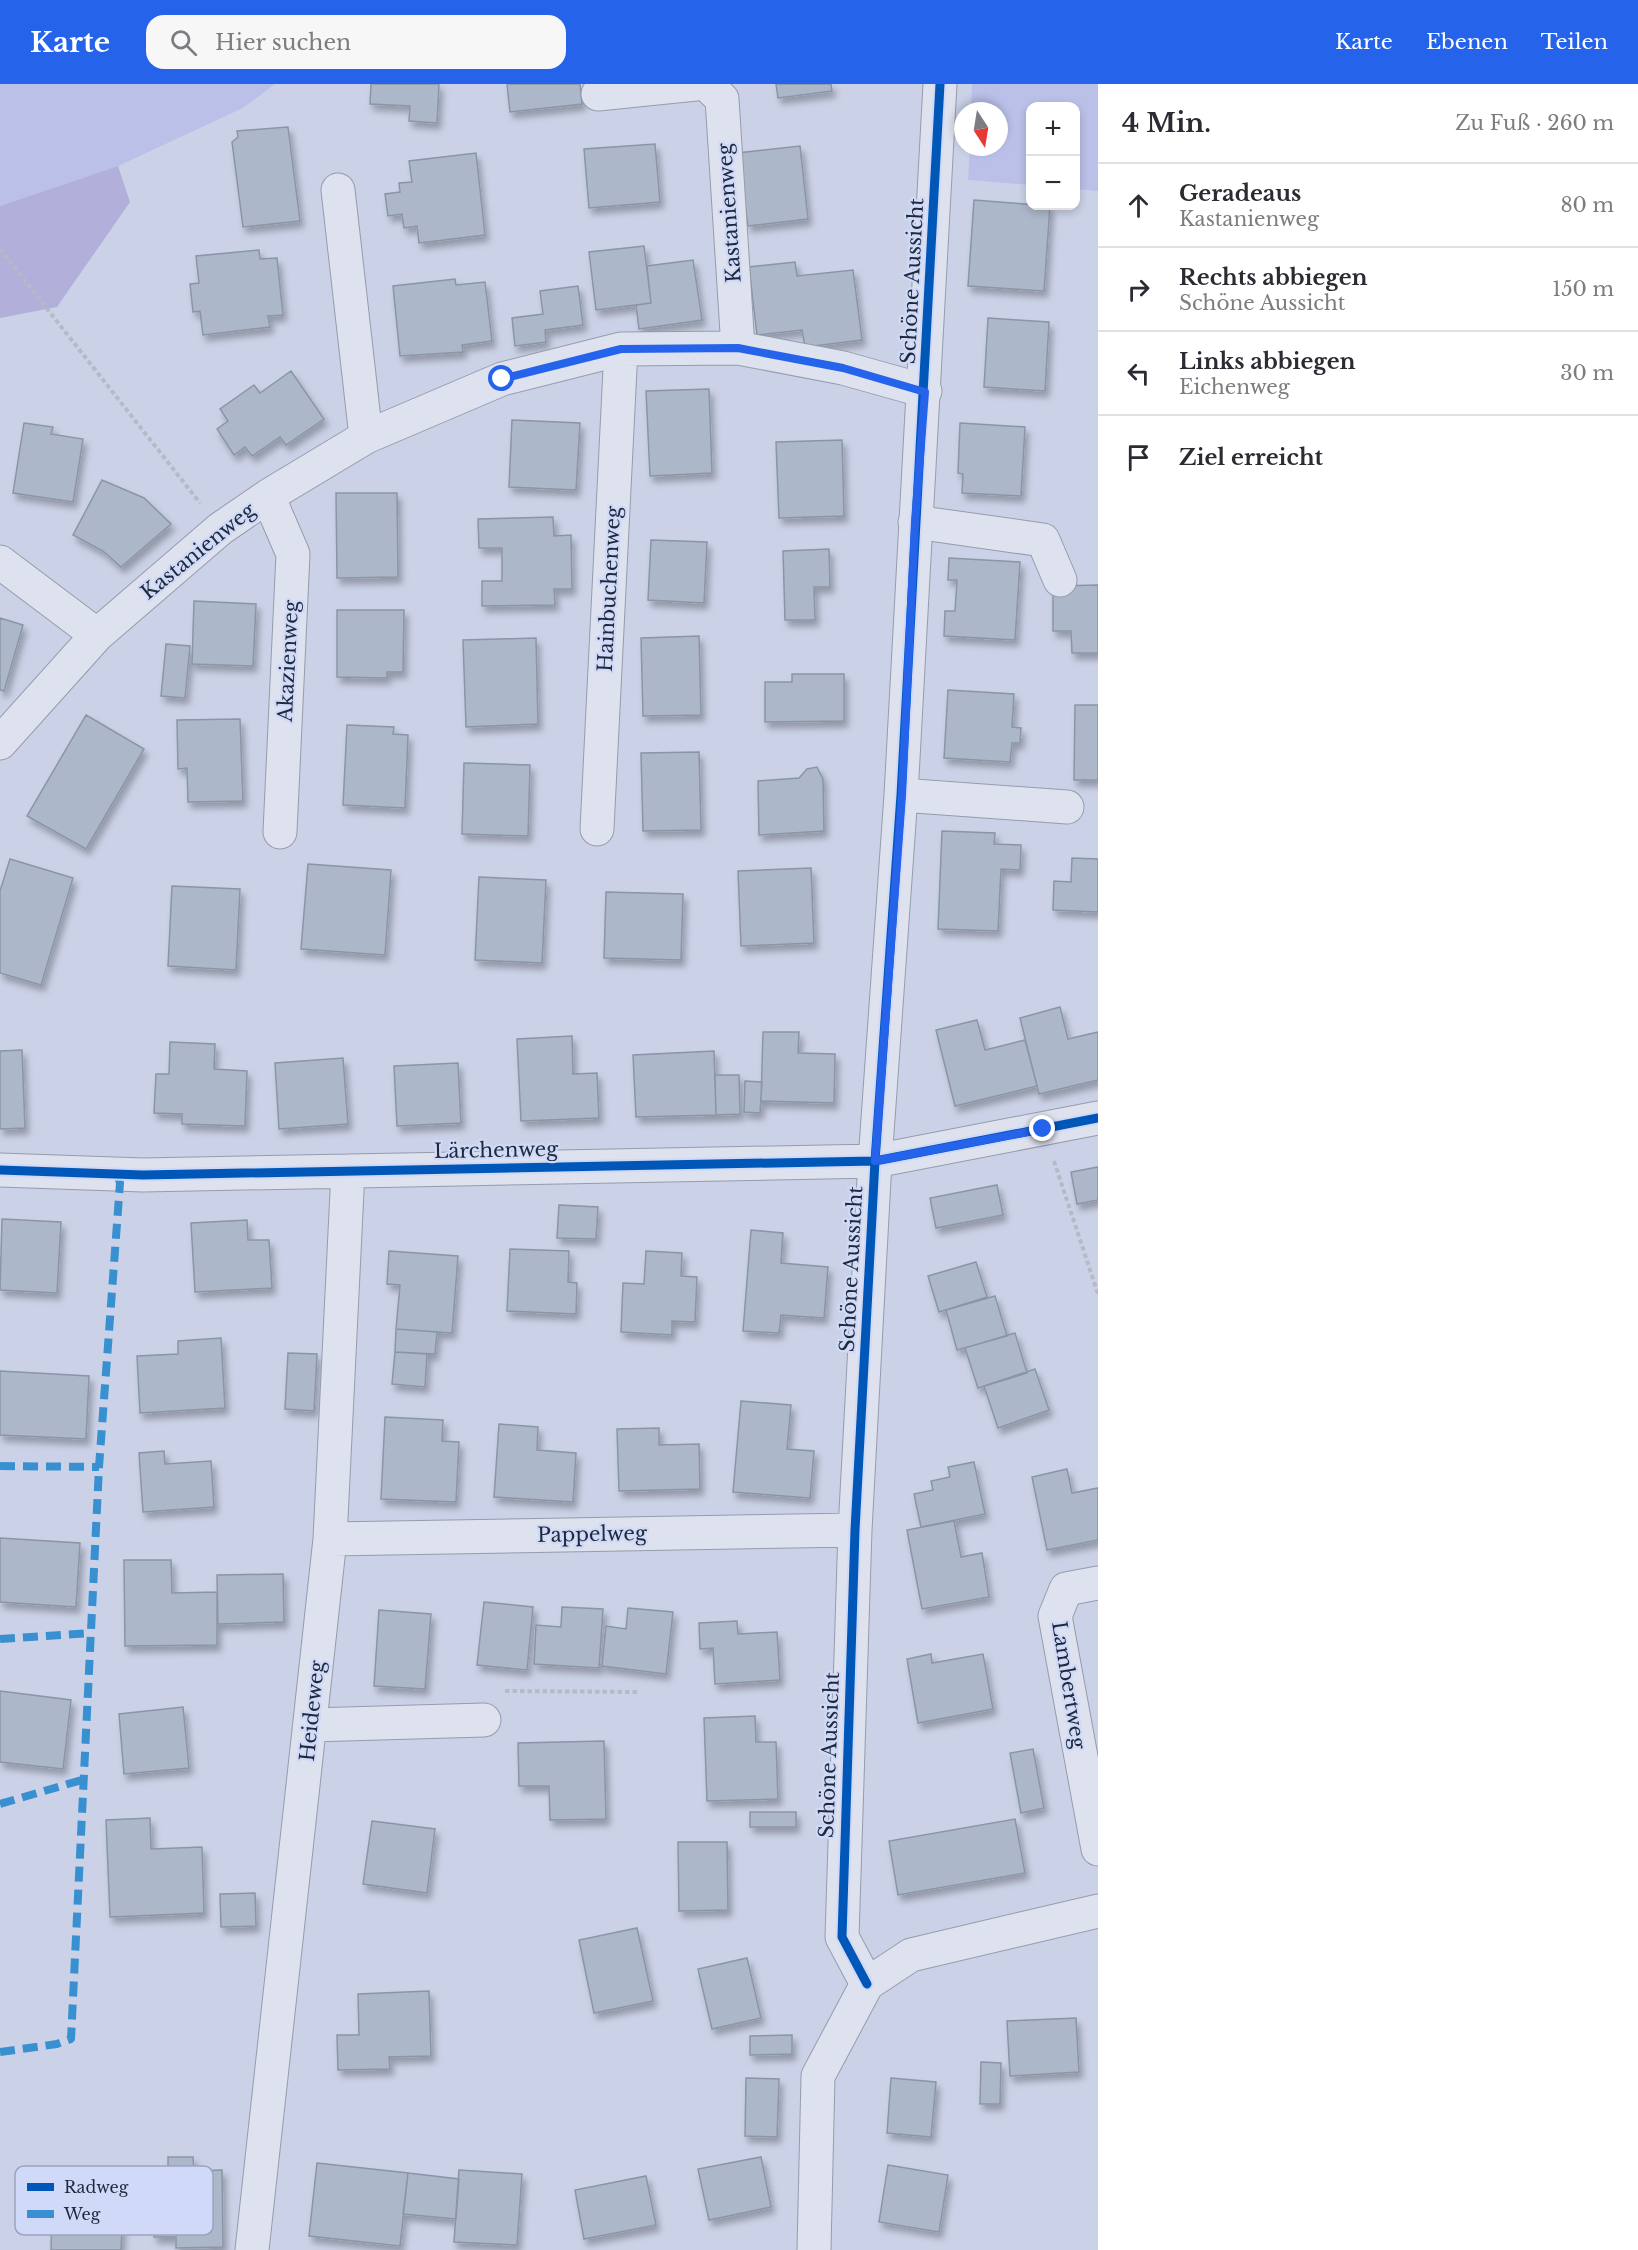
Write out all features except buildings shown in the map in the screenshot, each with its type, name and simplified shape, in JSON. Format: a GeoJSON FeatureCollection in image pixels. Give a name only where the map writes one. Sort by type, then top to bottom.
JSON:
{"type":"FeatureCollection","features":[{"type":"Feature","properties":{"kind":"street"},"geometry":{"type":"LineString","coordinates":[[598,94],[696,84]]}},
{"type":"Feature","properties":{"kind":"street","name":"Kastanienweg"},"geometry":{"type":"LineString","coordinates":[[706,84],[722,99],[738,348]]}},
{"type":"Feature","properties":{"kind":"street","name":"Schöne Aussicht"},"geometry":{"type":"LineString","coordinates":[[867,1984],[842,1937],[855,1530],[875,1161],[902,795],[940,84]]}},
{"type":"Feature","properties":{"kind":"street"},"geometry":{"type":"LineString","coordinates":[[338,190],[366,437]]}},
{"type":"Feature","properties":{"kind":"street","name":"Kastanienweg"},"geometry":{"type":"LineString","coordinates":[[0,743],[97,635],[219,529],[268,496],[366,437],[502,379],[621,349],[738,348],[843,368],[925,392]]}},
{"type":"Feature","properties":{"kind":"street","name":"Hainbuchenweg"},"geometry":{"type":"LineString","coordinates":[[597,829],[621,349]]}},
{"type":"Feature","properties":{"kind":"street","name":"Akazienweg"},"geometry":{"type":"LineString","coordinates":[[268,496],[293,554],[280,832]]}},
{"type":"Feature","properties":{"kind":"street"},"geometry":{"type":"LineString","coordinates":[[915,522],[1043,540],[1060,580]]}},
{"type":"Feature","properties":{"kind":"street"},"geometry":{"type":"LineString","coordinates":[[0,562],[97,635]]}},
{"type":"Feature","properties":{"kind":"street"},"geometry":{"type":"LineString","coordinates":[[902,795],[1067,807]]}},
{"type":"Feature","properties":{"kind":"street","name":"Lärchenweg"},"geometry":{"type":"LineString","coordinates":[[0,1170],[143,1175],[875,1161],[1098,1118]]}},
{"type":"Feature","properties":{"kind":"street","name":"Heideweg"},"geometry":{"type":"LineString","coordinates":[[252,2250],[330,1539],[348,1171]]}},
{"type":"Feature","properties":{"kind":"street","name":"Pappelweg"},"geometry":{"type":"LineString","coordinates":[[330,1539],[855,1530]]}},
{"type":"Feature","properties":{"kind":"street","name":"Lambertweg"},"geometry":{"type":"LineString","coordinates":[[1098,1583],[1066,1589],[1054,1616],[1098,1849]]}},
{"type":"Feature","properties":{"kind":"street"},"geometry":{"type":"LineString","coordinates":[[310,1725],[484,1719]]}},
{"type":"Feature","properties":{"kind":"street"},"geometry":{"type":"LineString","coordinates":[[814,2250],[818,2076],[867,1984],[911,1954],[1098,1911]]}},
{"type":"Feature","properties":{"kind":"path"},"geometry":{"type":"LineString","coordinates":[[0,249],[219,529]]}},
{"type":"Feature","properties":{"kind":"path"},"geometry":{"type":"LineString","coordinates":[[1043,1129],[1098,1294]]}},
{"type":"Feature","properties":{"kind":"path"},"geometry":{"type":"LineString","coordinates":[[484,1719],[485,1698],[499,1691],[638,1692]]}},
{"type":"Feature","properties":{"kind":"shaded area"},"geometry":{"type":"Polygon","coordinates":[[[0,84],[275,84],[243,108],[118,166],[0,206],[0,84]]]}},
{"type":"Feature","properties":{"kind":"shaded area"},"geometry":{"type":"Polygon","coordinates":[[[972,84],[1098,84],[1098,191],[1080,189],[1080,102],[1026,102],[1026,185],[968,180],[969,156],[1008,156],[1008,102],[971,102],[972,84]]]}},
{"type":"Feature","properties":{"kind":"shaded area"},"geometry":{"type":"Polygon","coordinates":[[[118,166],[130,202],[57,307],[0,318],[0,206],[118,166]]]}},
{"type":"Feature","properties":{"kind":"marked path"},"geometry":{"type":"LineString","coordinates":[[0,2052],[57,2044],[71,2039],[99,1467],[120,1183],[117,1173]]}},
{"type":"Feature","properties":{"kind":"marked path"},"geometry":{"type":"LineString","coordinates":[[0,1466],[99,1467]]}},
{"type":"Feature","properties":{"kind":"marked path"},"geometry":{"type":"LineString","coordinates":[[0,1639],[90,1633]]}},
{"type":"Feature","properties":{"kind":"marked path"},"geometry":{"type":"LineString","coordinates":[[0,1804],[85,1779]]}},
{"type":"Feature","properties":{"kind":"cycle path"},"geometry":{"type":"LineString","coordinates":[[867,1984],[842,1937],[855,1530],[875,1161],[901,795],[940,84]]}},
{"type":"Feature","properties":{"kind":"cycle path"},"geometry":{"type":"LineString","coordinates":[[0,1170],[143,1175],[875,1161],[1098,1118]]}},
{"type":"Feature","properties":{"kind":"route"},"geometry":{"type":"LineString","coordinates":[[502,379],[621,349],[738,348],[843,368],[925,392],[915,522],[902,795],[875,1161],[1043,1129]]}}]}
